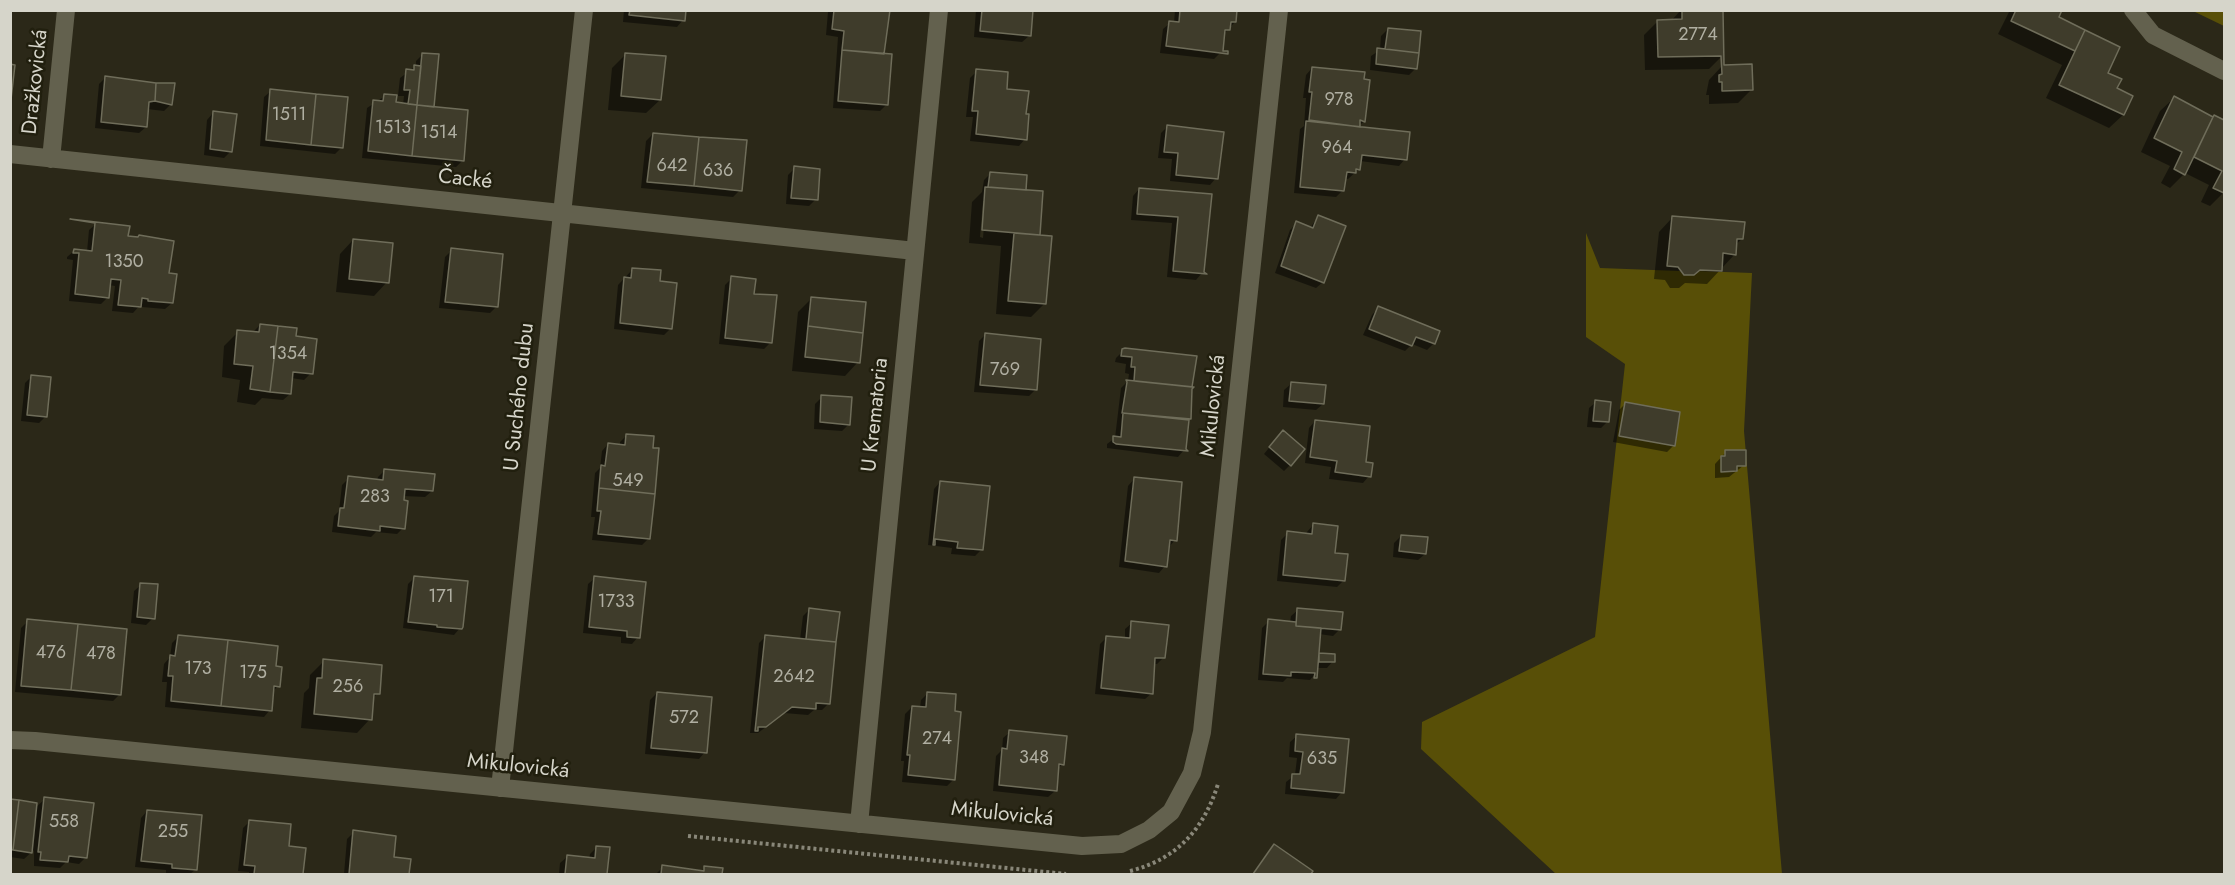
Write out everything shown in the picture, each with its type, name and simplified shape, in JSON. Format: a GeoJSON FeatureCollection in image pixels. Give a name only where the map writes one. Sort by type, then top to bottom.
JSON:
{"type":"FeatureCollection","features":[{"type":"Feature","properties":{"kind":"street","name":"Dražkovická"},"geometry":{"type":"LineString","coordinates":[[51,159],[66,10]]}},
{"type":"Feature","properties":{"kind":"street","name":"U Suchého dubu"},"geometry":{"type":"LineString","coordinates":[[500,788],[584,10]]}},
{"type":"Feature","properties":{"kind":"street","name":"U Krematoria"},"geometry":{"type":"LineString","coordinates":[[859,824],[939,10]]}},
{"type":"Feature","properties":{"kind":"street","name":"Mikulovická"},"geometry":{"type":"LineString","coordinates":[[10,740],[1082,846],[1121,844],[1149,831],[1171,812],[1192,773],[1202,732],[1279,10]]}},
{"type":"Feature","properties":{"kind":"street"},"geometry":{"type":"LineString","coordinates":[[2133,10],[2158,38],[2224,71]]}},
{"type":"Feature","properties":{"kind":"street","name":"Čacké"},"geometry":{"type":"LineString","coordinates":[[10,154],[915,251]]}},
{"type":"Feature","properties":{"kind":"shaded area"},"geometry":{"type":"Polygon","coordinates":[[[2193,11],[2224,11],[2224,26],[2193,11]]]}},
{"type":"Feature","properties":{"kind":"shaded area"},"geometry":{"type":"Polygon","coordinates":[[[1586,233],[1600,268],[1680,271],[1684,275],[1694,275],[1698,271],[1752,273],[1744,431],[1782,874],[1556,874],[1421,749],[1422,722],[1595,637],[1625,364],[1586,337],[1586,233]]]}},
{"type":"Feature","properties":{"kind":"building"},"geometry":{"type":"Polygon","coordinates":[[[630,10],[686,10],[685,21],[629,15],[630,10]]]}},
{"type":"Feature","properties":{"kind":"building"},"geometry":{"type":"Polygon","coordinates":[[[834,10],[890,10],[884,54],[842,50],[844,31],[832,29],[834,10]]]}},
{"type":"Feature","properties":{"kind":"building"},"geometry":{"type":"Polygon","coordinates":[[[982,10],[1033,10],[1031,36],[980,31],[982,10]]]}},
{"type":"Feature","properties":{"kind":"building"},"geometry":{"type":"Polygon","coordinates":[[[1180,10],[1237,10],[1236,22],[1231,22],[1230,30],[1225,30],[1223,51],[1228,51],[1228,54],[1166,46],[1169,21],[1179,22],[1180,10]]]}},
{"type":"Feature","properties":{"kind":"building"},"geometry":{"type":"Polygon","coordinates":[[[1682,10],[1723,10],[1724,65],[1752,64],[1753,90],[1722,91],[1722,82],[1719,82],[1719,75],[1722,74],[1721,56],[1658,57],[1657,20],[1682,19],[1682,10]]]}},
{"type":"Feature","properties":{"kind":"building"},"geometry":{"type":"Polygon","coordinates":[[[2016,10],[2062,10],[2059,17],[2085,30],[2075,51],[2011,21],[2016,10]]]}},
{"type":"Feature","properties":{"kind":"building"},"geometry":{"type":"Polygon","coordinates":[[[1388,28],[1421,31],[1419,53],[1385,49],[1388,28]]]}},
{"type":"Feature","properties":{"kind":"building"},"geometry":{"type":"Polygon","coordinates":[[[2085,30],[2120,47],[2108,73],[2122,79],[2117,88],[2133,96],[2124,115],[2059,85],[2085,30]]]}},
{"type":"Feature","properties":{"kind":"building"},"geometry":{"type":"Polygon","coordinates":[[[1377,48],[1419,53],[1417,69],[1376,64],[1377,48]]]}},
{"type":"Feature","properties":{"kind":"building"},"geometry":{"type":"Polygon","coordinates":[[[842,50],[892,54],[888,105],[838,101],[842,50]]]}},
{"type":"Feature","properties":{"kind":"building"},"geometry":{"type":"Polygon","coordinates":[[[422,53],[439,54],[434,107],[417,105],[422,53]]]}},
{"type":"Feature","properties":{"kind":"building"},"geometry":{"type":"Polygon","coordinates":[[[625,53],[666,56],[661,100],[621,96],[625,53]]]}},
{"type":"Feature","properties":{"kind":"building"},"geometry":{"type":"Polygon","coordinates":[[[10,64],[15,65],[10,108],[10,64]]]}},
{"type":"Feature","properties":{"kind":"building"},"geometry":{"type":"Polygon","coordinates":[[[414,65],[421,66],[417,105],[408,104],[410,90],[404,90],[406,69],[414,70],[414,65]]]}},
{"type":"Feature","properties":{"kind":"building"},"geometry":{"type":"Polygon","coordinates":[[[1312,67],[1365,72],[1364,79],[1370,80],[1365,122],[1360,120],[1360,127],[1309,120],[1312,67]]]}},
{"type":"Feature","properties":{"kind":"building"},"geometry":{"type":"Polygon","coordinates":[[[976,69],[1008,72],[1007,89],[1029,91],[1026,114],[1029,114],[1027,140],[976,134],[978,111],[972,111],[976,69]]]}},
{"type":"Feature","properties":{"kind":"building"},"geometry":{"type":"Polygon","coordinates":[[[105,76],[156,83],[155,101],[149,102],[147,127],[101,122],[105,76]]]}},
{"type":"Feature","properties":{"kind":"building"},"geometry":{"type":"Polygon","coordinates":[[[156,83],[175,83],[172,105],[155,101],[156,83]]]}},
{"type":"Feature","properties":{"kind":"building"},"geometry":{"type":"Polygon","coordinates":[[[270,89],[316,94],[311,145],[266,140],[270,89]]]}},
{"type":"Feature","properties":{"kind":"building"},"geometry":{"type":"Polygon","coordinates":[[[316,94],[348,97],[343,148],[311,145],[316,94]]]}},
{"type":"Feature","properties":{"kind":"building"},"geometry":{"type":"Polygon","coordinates":[[[384,94],[397,95],[396,102],[417,105],[412,156],[368,151],[373,100],[383,101],[384,94]]]}},
{"type":"Feature","properties":{"kind":"building"},"geometry":{"type":"Polygon","coordinates":[[[2174,96],[2213,117],[2185,175],[2174,169],[2182,152],[2154,138],[2174,96]]]}},
{"type":"Feature","properties":{"kind":"building"},"geometry":{"type":"Polygon","coordinates":[[[417,105],[468,110],[464,161],[412,156],[417,105]]]}},
{"type":"Feature","properties":{"kind":"building"},"geometry":{"type":"Polygon","coordinates":[[[213,111],[237,114],[232,152],[210,149],[213,111]]]}},
{"type":"Feature","properties":{"kind":"building"},"geometry":{"type":"Polygon","coordinates":[[[2214,115],[2224,120],[2224,193],[2213,188],[2222,171],[2194,157],[2214,115]]]}},
{"type":"Feature","properties":{"kind":"building"},"geometry":{"type":"Polygon","coordinates":[[[1306,121],[1410,132],[1407,160],[1362,155],[1360,170],[1356,169],[1356,173],[1347,172],[1344,191],[1300,187],[1306,121]]]}},
{"type":"Feature","properties":{"kind":"building"},"geometry":{"type":"Polygon","coordinates":[[[1167,125],[1224,132],[1218,179],[1176,175],[1178,153],[1164,152],[1167,125]]]}},
{"type":"Feature","properties":{"kind":"building"},"geometry":{"type":"Polygon","coordinates":[[[653,133],[699,137],[694,186],[647,182],[653,133]]]}},
{"type":"Feature","properties":{"kind":"building"},"geometry":{"type":"Polygon","coordinates":[[[699,137],[747,140],[742,191],[694,186],[699,137]]]}},
{"type":"Feature","properties":{"kind":"building"},"geometry":{"type":"Polygon","coordinates":[[[794,166],[820,169],[818,200],[791,198],[794,166]]]}},
{"type":"Feature","properties":{"kind":"building"},"geometry":{"type":"Polygon","coordinates":[[[990,172],[1027,175],[1026,190],[988,187],[990,172]]]}},
{"type":"Feature","properties":{"kind":"building"},"geometry":{"type":"Polygon","coordinates":[[[985,187],[1043,191],[1040,235],[982,230],[985,187]]]}},
{"type":"Feature","properties":{"kind":"building"},"geometry":{"type":"Polygon","coordinates":[[[1139,188],[1212,194],[1204,272],[1207,274],[1173,271],[1178,217],[1137,214],[1139,188]]]}},
{"type":"Feature","properties":{"kind":"building"},"geometry":{"type":"Polygon","coordinates":[[[1318,215],[1346,226],[1324,283],[1281,266],[1296,221],[1313,228],[1318,215]]]}},
{"type":"Feature","properties":{"kind":"building"},"geometry":{"type":"Polygon","coordinates":[[[1672,216],[1745,222],[1743,239],[1737,239],[1736,255],[1723,253],[1722,271],[1700,270],[1694,275],[1684,275],[1678,267],[1667,266],[1672,216]]]}},
{"type":"Feature","properties":{"kind":"building"},"geometry":{"type":"Polygon","coordinates":[[[70,219],[130,226],[128,236],[138,237],[139,235],[174,241],[169,273],[177,274],[173,303],[148,301],[142,298],[141,307],[118,305],[121,280],[111,279],[109,298],[75,294],[79,253],[73,253],[74,249],[92,251],[95,223],[70,219]]]}},
{"type":"Feature","properties":{"kind":"building"},"geometry":{"type":"Polygon","coordinates":[[[1014,233],[1052,236],[1046,304],[1008,301],[1014,233]]]}},
{"type":"Feature","properties":{"kind":"building"},"geometry":{"type":"Polygon","coordinates":[[[353,239],[393,243],[389,283],[349,279],[353,239]]]}},
{"type":"Feature","properties":{"kind":"building"},"geometry":{"type":"Polygon","coordinates":[[[451,248],[503,254],[498,307],[445,302],[451,248]]]}},
{"type":"Feature","properties":{"kind":"building"},"geometry":{"type":"Polygon","coordinates":[[[632,268],[661,270],[660,281],[677,283],[672,329],[620,323],[624,277],[631,278],[632,268]]]}},
{"type":"Feature","properties":{"kind":"building"},"geometry":{"type":"Polygon","coordinates":[[[731,276],[756,279],[754,294],[777,295],[772,343],[725,338],[731,276]]]}},
{"type":"Feature","properties":{"kind":"building"},"geometry":{"type":"Polygon","coordinates":[[[811,297],[866,302],[863,333],[808,326],[811,297]]]}},
{"type":"Feature","properties":{"kind":"building"},"geometry":{"type":"Polygon","coordinates":[[[1378,306],[1440,331],[1435,344],[1416,337],[1412,346],[1369,329],[1378,306]]]}},
{"type":"Feature","properties":{"kind":"building"},"geometry":{"type":"Polygon","coordinates":[[[260,324],[278,326],[270,392],[250,389],[253,366],[234,364],[237,330],[259,332],[260,324]]]}},
{"type":"Feature","properties":{"kind":"building"},"geometry":{"type":"Polygon","coordinates":[[[278,326],[297,328],[296,336],[317,339],[313,374],[293,372],[291,394],[270,392],[278,326]]]}},
{"type":"Feature","properties":{"kind":"building"},"geometry":{"type":"Polygon","coordinates":[[[808,326],[863,333],[860,363],[805,357],[808,326]]]}},
{"type":"Feature","properties":{"kind":"building"},"geometry":{"type":"Polygon","coordinates":[[[985,333],[1041,339],[1037,390],[980,385],[985,333]]]}},
{"type":"Feature","properties":{"kind":"building"},"geometry":{"type":"Polygon","coordinates":[[[1122,349],[1197,356],[1192,387],[1134,381],[1135,367],[1131,367],[1132,357],[1121,356],[1122,349]]]}},
{"type":"Feature","properties":{"kind":"building"},"geometry":{"type":"Polygon","coordinates":[[[31,375],[51,377],[47,417],[27,415],[31,375]]]}},
{"type":"Feature","properties":{"kind":"building"},"geometry":{"type":"Polygon","coordinates":[[[1126,380],[1194,387],[1192,389],[1191,419],[1122,413],[1126,380]]]}},
{"type":"Feature","properties":{"kind":"building"},"geometry":{"type":"Polygon","coordinates":[[[1291,382],[1326,385],[1324,404],[1289,401],[1291,382]]]}},
{"type":"Feature","properties":{"kind":"building"},"geometry":{"type":"Polygon","coordinates":[[[821,395],[852,397],[850,425],[820,422],[821,395]]]}},
{"type":"Feature","properties":{"kind":"building"},"geometry":{"type":"Polygon","coordinates":[[[1595,400],[1611,402],[1609,422],[1593,421],[1595,400]]]}},
{"type":"Feature","properties":{"kind":"building"},"geometry":{"type":"Polygon","coordinates":[[[1625,402],[1680,412],[1675,446],[1619,436],[1625,402]]]}},
{"type":"Feature","properties":{"kind":"building"},"geometry":{"type":"Polygon","coordinates":[[[1123,413],[1189,420],[1186,449],[1188,451],[1116,444],[1113,442],[1113,436],[1121,437],[1123,413]]]}},
{"type":"Feature","properties":{"kind":"building"},"geometry":{"type":"Polygon","coordinates":[[[1315,420],[1370,426],[1366,462],[1373,463],[1371,477],[1335,472],[1337,461],[1310,457],[1315,420]]]}},
{"type":"Feature","properties":{"kind":"building"},"geometry":{"type":"Polygon","coordinates":[[[1283,430],[1305,449],[1291,466],[1269,447],[1283,430]]]}},
{"type":"Feature","properties":{"kind":"building"},"geometry":{"type":"Polygon","coordinates":[[[626,434],[654,436],[653,448],[659,448],[655,494],[599,488],[601,465],[605,466],[608,443],[625,445],[626,434]]]}},
{"type":"Feature","properties":{"kind":"building"},"geometry":{"type":"Polygon","coordinates":[[[1725,450],[1746,450],[1746,466],[1737,466],[1737,471],[1721,472],[1721,456],[1725,456],[1725,450]]]}},
{"type":"Feature","properties":{"kind":"building"},"geometry":{"type":"Polygon","coordinates":[[[384,469],[435,474],[433,491],[405,489],[404,500],[408,501],[405,529],[380,526],[380,531],[338,526],[340,508],[344,508],[348,476],[383,480],[384,469]]]}},
{"type":"Feature","properties":{"kind":"building"},"geometry":{"type":"Polygon","coordinates":[[[1134,477],[1182,482],[1177,541],[1170,540],[1167,567],[1125,561],[1134,477]]]}},
{"type":"Feature","properties":{"kind":"building"},"geometry":{"type":"Polygon","coordinates":[[[940,481],[990,486],[983,550],[957,548],[958,542],[935,539],[935,545],[933,545],[940,481]]]}},
{"type":"Feature","properties":{"kind":"building"},"geometry":{"type":"Polygon","coordinates":[[[599,488],[655,494],[650,539],[598,534],[601,511],[597,511],[599,488]]]}},
{"type":"Feature","properties":{"kind":"building"},"geometry":{"type":"Polygon","coordinates":[[[1313,523],[1338,526],[1335,553],[1348,554],[1345,581],[1283,575],[1287,531],[1312,534],[1313,523]]]}},
{"type":"Feature","properties":{"kind":"building"},"geometry":{"type":"Polygon","coordinates":[[[1401,535],[1428,537],[1426,554],[1399,551],[1401,535]]]}},
{"type":"Feature","properties":{"kind":"building"},"geometry":{"type":"Polygon","coordinates":[[[414,576],[468,581],[462,629],[408,622],[414,576]]]}},
{"type":"Feature","properties":{"kind":"building"},"geometry":{"type":"Polygon","coordinates":[[[594,576],[646,582],[640,638],[627,637],[627,631],[589,627],[594,576]]]}},
{"type":"Feature","properties":{"kind":"building"},"geometry":{"type":"Polygon","coordinates":[[[140,583],[158,584],[155,619],[137,617],[140,583]]]}},
{"type":"Feature","properties":{"kind":"building"},"geometry":{"type":"Polygon","coordinates":[[[809,608],[840,612],[836,642],[806,639],[809,608]]]}},
{"type":"Feature","properties":{"kind":"building"},"geometry":{"type":"Polygon","coordinates":[[[1297,608],[1343,612],[1341,630],[1296,626],[1297,608]]]}},
{"type":"Feature","properties":{"kind":"building"},"geometry":{"type":"Polygon","coordinates":[[[27,619],[78,624],[71,690],[21,686],[27,619]]]}},
{"type":"Feature","properties":{"kind":"building"},"geometry":{"type":"Polygon","coordinates":[[[1268,619],[1296,622],[1296,626],[1321,628],[1317,678],[1314,678],[1315,673],[1291,672],[1291,676],[1263,674],[1268,619]]]}},
{"type":"Feature","properties":{"kind":"building"},"geometry":{"type":"Polygon","coordinates":[[[1131,621],[1169,625],[1165,658],[1155,658],[1153,694],[1101,688],[1106,636],[1130,638],[1131,621]]]}},
{"type":"Feature","properties":{"kind":"building"},"geometry":{"type":"Polygon","coordinates":[[[78,624],[127,629],[121,695],[71,690],[78,624]]]}},
{"type":"Feature","properties":{"kind":"building"},"geometry":{"type":"Polygon","coordinates":[[[178,635],[228,640],[221,706],[171,701],[173,676],[168,676],[170,655],[175,656],[178,635]]]}},
{"type":"Feature","properties":{"kind":"building"},"geometry":{"type":"Polygon","coordinates":[[[765,635],[836,642],[830,704],[816,703],[816,709],[792,707],[766,727],[758,727],[758,731],[755,731],[765,635]]]}},
{"type":"Feature","properties":{"kind":"building"},"geometry":{"type":"Polygon","coordinates":[[[228,640],[278,646],[276,666],[282,667],[280,687],[274,686],[272,711],[221,706],[228,640]]]}},
{"type":"Feature","properties":{"kind":"building"},"geometry":{"type":"Polygon","coordinates":[[[1319,653],[1335,654],[1335,662],[1319,662],[1319,653]]]}},
{"type":"Feature","properties":{"kind":"building"},"geometry":{"type":"Polygon","coordinates":[[[323,659],[382,665],[380,694],[374,694],[372,720],[314,714],[317,678],[322,678],[323,659]]]}},
{"type":"Feature","properties":{"kind":"building"},"geometry":{"type":"Polygon","coordinates":[[[657,692],[712,697],[707,753],[651,748],[657,692]]]}},
{"type":"Feature","properties":{"kind":"building"},"geometry":{"type":"Polygon","coordinates":[[[927,692],[956,694],[955,711],[961,712],[955,780],[908,775],[910,755],[907,755],[912,706],[926,707],[927,692]]]}},
{"type":"Feature","properties":{"kind":"building"},"geometry":{"type":"Polygon","coordinates":[[[1009,730],[1067,736],[1064,765],[1059,764],[1057,791],[999,785],[1002,748],[1007,749],[1009,730]]]}},
{"type":"Feature","properties":{"kind":"building"},"geometry":{"type":"Polygon","coordinates":[[[1296,734],[1349,739],[1344,793],[1291,788],[1292,774],[1300,774],[1303,752],[1295,751],[1296,734]]]}},
{"type":"Feature","properties":{"kind":"building"},"geometry":{"type":"Polygon","coordinates":[[[44,797],[94,803],[87,858],[69,856],[68,862],[40,860],[41,852],[38,852],[44,797]]]}},
{"type":"Feature","properties":{"kind":"building"},"geometry":{"type":"Polygon","coordinates":[[[10,799],[19,800],[13,850],[10,849],[10,799]]]}},
{"type":"Feature","properties":{"kind":"building"},"geometry":{"type":"Polygon","coordinates":[[[19,800],[37,803],[32,853],[13,850],[19,800]]]}},
{"type":"Feature","properties":{"kind":"building"},"geometry":{"type":"Polygon","coordinates":[[[147,810],[202,815],[197,870],[172,868],[172,864],[141,861],[147,810]]]}},
{"type":"Feature","properties":{"kind":"building"},"geometry":{"type":"Polygon","coordinates":[[[249,820],[291,824],[289,846],[306,848],[303,874],[254,874],[255,866],[244,865],[249,820]]]}},
{"type":"Feature","properties":{"kind":"building"},"geometry":{"type":"Polygon","coordinates":[[[353,830],[396,836],[394,857],[411,859],[409,874],[349,874],[353,830]]]}},
{"type":"Feature","properties":{"kind":"building"},"geometry":{"type":"Polygon","coordinates":[[[1274,844],[1313,871],[1311,874],[1253,874],[1274,844]]]}},
{"type":"Feature","properties":{"kind":"building"},"geometry":{"type":"Polygon","coordinates":[[[596,846],[610,847],[607,874],[565,874],[567,855],[595,858],[596,846]]]}},
{"type":"Feature","properties":{"kind":"building"},"geometry":{"type":"Polygon","coordinates":[[[662,865],[704,871],[704,866],[723,868],[722,874],[661,874],[662,865]]]}}]}
